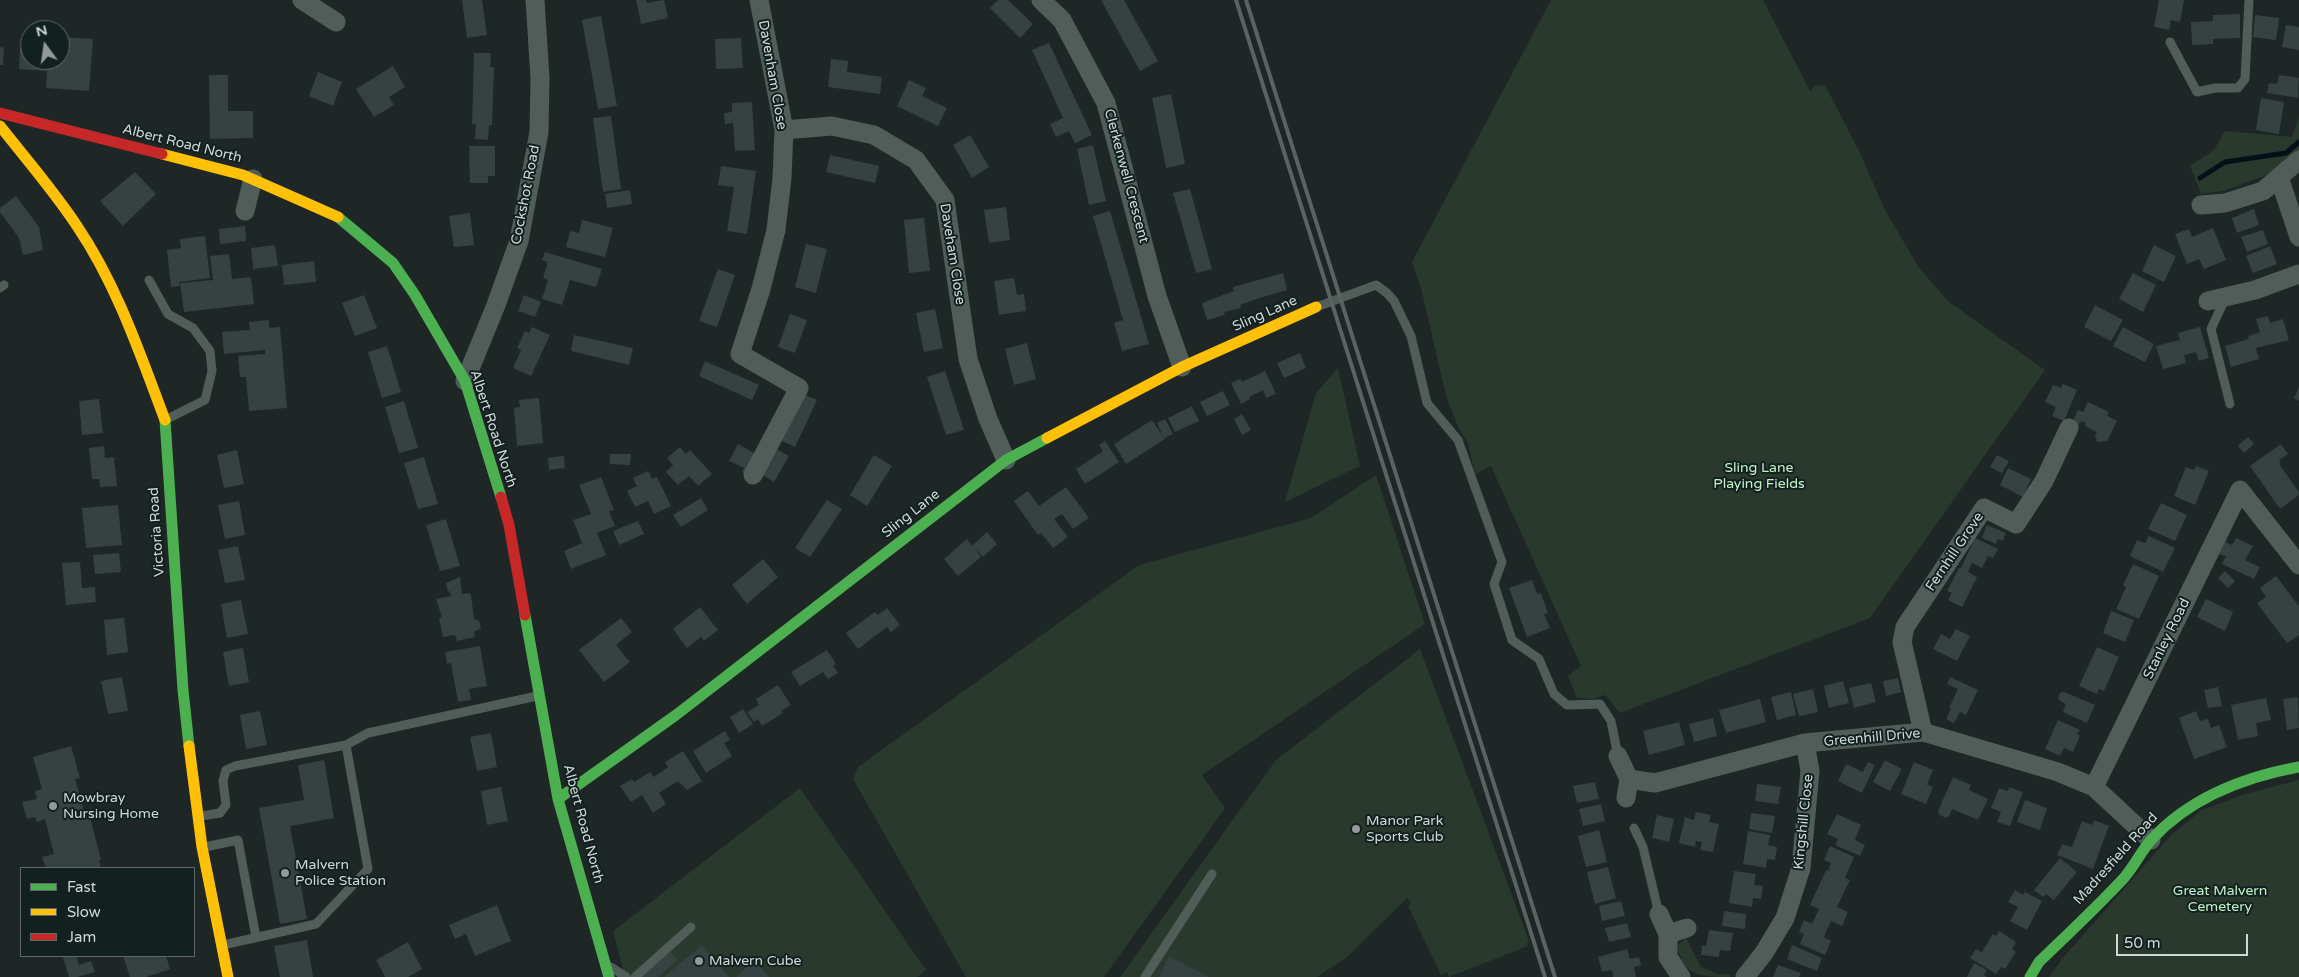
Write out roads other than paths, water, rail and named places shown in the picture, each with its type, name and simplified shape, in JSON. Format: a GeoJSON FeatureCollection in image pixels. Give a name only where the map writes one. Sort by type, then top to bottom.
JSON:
{"type":"FeatureCollection","features":[{"type":"Feature","properties":{"kind":"street"},"geometry":{"type":"LineString","coordinates":[[302,0],[336,22]]}},
{"type":"Feature","properties":{"kind":"street","name":"Cockshot Road"},"geometry":{"type":"LineString","coordinates":[[464,381],[496,305],[519,241],[537,141],[540,78],[535,0]]}},
{"type":"Feature","properties":{"kind":"street","name":"Davenham Close"},"geometry":{"type":"LineString","coordinates":[[753,475],[799,388],[740,354],[761,289],[776,230],[782,178],[784,130],[758,0]]}},
{"type":"Feature","properties":{"kind":"street","name":"Clerkenwell Crescent"},"geometry":{"type":"LineString","coordinates":[[1041,0],[1062,20],[1106,103],[1157,296],[1182,367]]}},
{"type":"Feature","properties":{"kind":"street","name":"Albert Road North"},"geometry":{"type":"LineString","coordinates":[[0,113],[243,175],[340,218],[393,263],[415,295],[464,381],[509,525],[558,799],[609,977]]}},
{"type":"Feature","properties":{"kind":"street","name":"Victoria Road"},"geometry":{"type":"LineString","coordinates":[[0,126],[77,225],[104,271],[126,319],[164,420],[183,690],[202,847],[220,945],[228,977]]}},
{"type":"Feature","properties":{"kind":"street","name":"Daveham Close"},"geometry":{"type":"LineString","coordinates":[[784,130],[832,126],[874,135],[916,160],[945,200],[968,359],[988,419],[1006,460]]}},
{"type":"Feature","properties":{"kind":"street"},"geometry":{"type":"LineString","coordinates":[[2201,205],[2225,203],[2263,191],[2299,160]]}},
{"type":"Feature","properties":{"kind":"street"},"geometry":{"type":"LineString","coordinates":[[2279,177],[2299,237]]}},
{"type":"Feature","properties":{"kind":"street"},"geometry":{"type":"LineString","coordinates":[[245,211],[253,179]]}},
{"type":"Feature","properties":{"kind":"street"},"geometry":{"type":"LineString","coordinates":[[2208,301],[2228,305],[2299,274]]}},
{"type":"Feature","properties":{"kind":"street","name":"Sling Lane"},"geometry":{"type":"LineString","coordinates":[[558,799],[676,715],[1006,460],[1182,367],[1316,307]]}},
{"type":"Feature","properties":{"kind":"street","name":"Fernhill Grove"},"geometry":{"type":"LineString","coordinates":[[1923,732],[1902,642],[1905,627],[1984,508],[2016,524],[2044,481],[2069,428]]}},
{"type":"Feature","properties":{"kind":"street","name":"Stanley Road"},"geometry":{"type":"LineString","coordinates":[[2094,787],[2240,490],[2299,565]]}},
{"type":"Feature","properties":{"kind":"street","name":"Greenhill Drive"},"geometry":{"type":"LineString","coordinates":[[1629,779],[1655,782],[1805,743],[1923,732],[2058,772],[2094,787],[2151,840]]}},
{"type":"Feature","properties":{"kind":"street","name":"Kingshill Close"},"geometry":{"type":"LineString","coordinates":[[1745,977],[1764,953],[1785,918],[1801,868],[1810,771],[1805,743]]}},
{"type":"Feature","properties":{"kind":"street"},"geometry":{"type":"LineString","coordinates":[[1618,756],[1629,779],[1626,798]]}},
{"type":"Feature","properties":{"kind":"street","name":"Madresfield Road"},"geometry":{"type":"LineString","coordinates":[[2030,977],[2039,962],[2124,877],[2151,840],[2176,816],[2208,796],[2244,780],[2299,767]]}},
{"type":"Feature","properties":{"kind":"street"},"geometry":{"type":"LineString","coordinates":[[1659,914],[1668,934],[1668,957],[1681,977]]}},
{"type":"Feature","properties":{"kind":"street"},"geometry":{"type":"LineString","coordinates":[[1668,934],[1687,928]]}},
{"type":"Feature","properties":{"kind":"lane"},"geometry":{"type":"LineString","coordinates":[[2170,42],[2197,92],[2215,88],[2238,88],[2245,79],[2249,0]]}},
{"type":"Feature","properties":{"kind":"lane"},"geometry":{"type":"LineString","coordinates":[[149,280],[168,314],[193,328],[210,351],[212,364],[205,400],[164,420]]}},
{"type":"Feature","properties":{"kind":"lane"},"geometry":{"type":"LineString","coordinates":[[1316,307],[1376,284],[1394,301],[1411,336],[1427,403],[1458,440],[1502,562],[1494,584],[1512,640],[1539,659],[1554,694],[1567,705],[1600,704],[1611,721],[1618,756]]}},
{"type":"Feature","properties":{"kind":"lane"},"geometry":{"type":"LineString","coordinates":[[2228,305],[2211,329],[2230,404]]}},
{"type":"Feature","properties":{"kind":"lane"},"geometry":{"type":"LineString","coordinates":[[198,817],[220,813],[226,806],[223,781],[226,770],[235,766],[346,745],[368,733],[540,695]]}},
{"type":"Feature","properties":{"kind":"lane"},"geometry":{"type":"LineString","coordinates":[[220,945],[316,924],[368,869],[346,745]]}},
{"type":"Feature","properties":{"kind":"lane"},"geometry":{"type":"LineString","coordinates":[[1634,828],[1643,847],[1659,914]]}},
{"type":"Feature","properties":{"kind":"lane"},"geometry":{"type":"LineString","coordinates":[[202,847],[238,840],[256,937]]}},
{"type":"Feature","properties":{"kind":"lane"},"geometry":{"type":"LineString","coordinates":[[1145,977],[1212,874]]}},
{"type":"Feature","properties":{"kind":"lane"},"geometry":{"type":"LineString","coordinates":[[635,977],[691,927]]}},
{"type":"Feature","properties":{"kind":"lane"},"geometry":{"type":"LineString","coordinates":[[605,963],[626,977]]}},
{"type":"Feature","properties":{"kind":"waterway"},"geometry":{"type":"LineString","coordinates":[[2200,178],[2225,162],[2286,153],[2299,142]]}},
{"type":"Feature","properties":{"kind":"railway"},"geometry":{"type":"LineString","coordinates":[[1236,0],[1545,977]]}},
{"type":"Feature","properties":{"kind":"railway"},"geometry":{"type":"LineString","coordinates":[[1246,0],[1555,977]]}},
{"type":"Feature","properties":{"kind":"place","name":"Mowbray Nursing Home"},"geometry":{"type":"Point","coordinates":[53,806]}},
{"type":"Feature","properties":{"kind":"place","name":"Manor Park Sports Club"},"geometry":{"type":"Point","coordinates":[1356,829]}},
{"type":"Feature","properties":{"kind":"place","name":"Malvern Police Station"},"geometry":{"type":"Point","coordinates":[285,873]}},
{"type":"Feature","properties":{"kind":"place","name":"Malvern Cube"},"geometry":{"type":"Point","coordinates":[699,961]}},
{"type":"Feature","properties":{"kind":"park label","name":"Sling Lane Playing Fields"},"geometry":{"type":"Point","coordinates":[1759,476]}},
{"type":"Feature","properties":{"kind":"park label","name":"Great Malvern Cemetery"},"geometry":{"type":"Point","coordinates":[2220,900]}}]}
